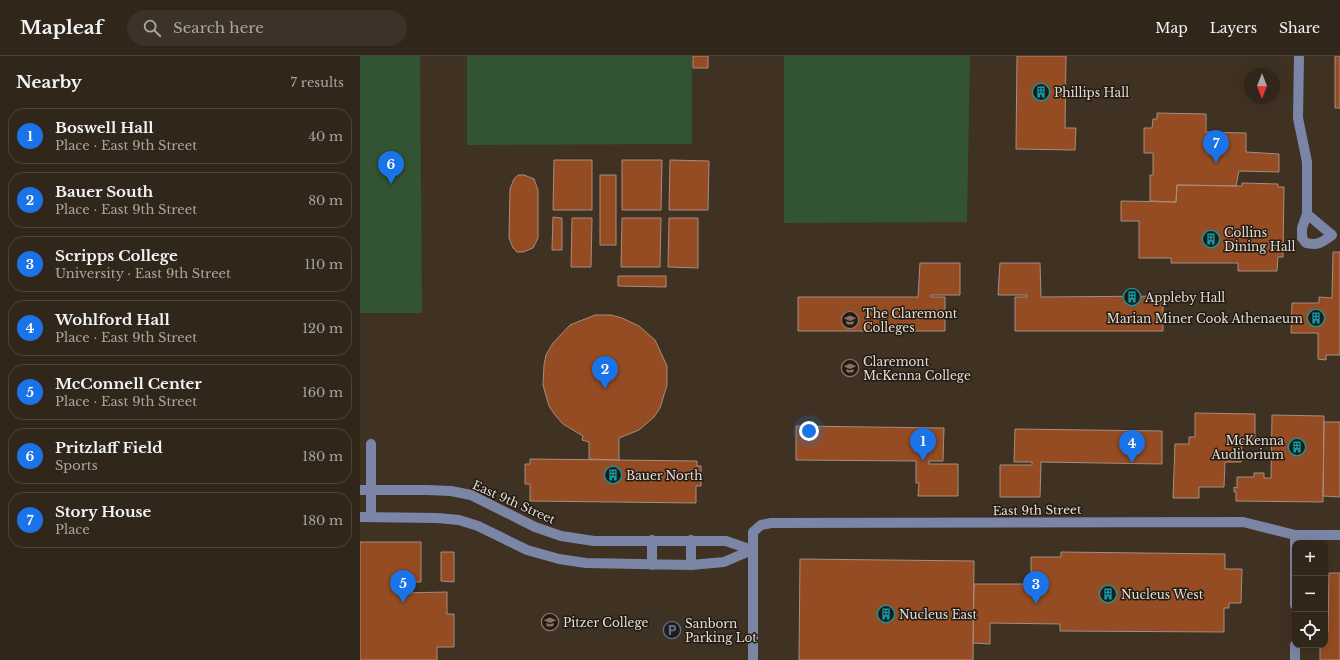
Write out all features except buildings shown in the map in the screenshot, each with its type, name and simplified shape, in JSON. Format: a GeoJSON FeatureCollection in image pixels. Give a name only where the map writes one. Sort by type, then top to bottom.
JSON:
{"type":"FeatureCollection","features":[{"type":"Feature","properties":{"kind":"street"},"geometry":{"type":"LineString","coordinates":[[1300,56],[1298,118],[1307,162],[1307,214],[1302,228],[1302,238],[1306,244],[1314,245],[1322,243],[1336,235],[1307,214]]}},
{"type":"Feature","properties":{"kind":"street"},"geometry":{"type":"LineString","coordinates":[[371,444],[371,517]]}},
{"type":"Feature","properties":{"kind":"street","name":"East 9th Street"},"geometry":{"type":"LineString","coordinates":[[360,490],[451,491],[471,495],[535,527],[561,536],[594,541],[726,541],[752,550],[753,532],[761,525],[771,523],[1242,522],[1294,535],[1340,535]]}},
{"type":"Feature","properties":{"kind":"street"},"geometry":{"type":"LineString","coordinates":[[360,517],[437,518],[459,520],[478,526],[527,550],[559,560],[586,563],[652,565],[724,562],[752,550],[753,660]]}},
{"type":"Feature","properties":{"kind":"street"},"geometry":{"type":"LineString","coordinates":[[1294,535],[1295,576]]}},
{"type":"Feature","properties":{"kind":"street"},"geometry":{"type":"LineString","coordinates":[[652,540],[652,565]]}},
{"type":"Feature","properties":{"kind":"street"},"geometry":{"type":"LineString","coordinates":[[691,540],[691,564]]}},
{"type":"Feature","properties":{"kind":"street"},"geometry":{"type":"LineString","coordinates":[[1295,648],[1295,660]]}},
{"type":"Feature","properties":{"kind":"green space"},"geometry":{"type":"Polygon","coordinates":[[[360,56],[420,56],[422,313],[360,313],[360,56]]]}},
{"type":"Feature","properties":{"kind":"green space"},"geometry":{"type":"Polygon","coordinates":[[[467,56],[692,56],[692,144],[467,145],[467,56]]]}},
{"type":"Feature","properties":{"kind":"green space"},"geometry":{"type":"Polygon","coordinates":[[[784,56],[970,56],[967,222],[784,223],[784,56]]]}},
{"type":"Feature","properties":{"kind":"place","name":"Phillips Hall"},"geometry":{"type":"Point","coordinates":[1041,92]}},
{"type":"Feature","properties":{"kind":"place","name":"Story House"},"geometry":{"type":"Point","coordinates":[1216,163]}},
{"type":"Feature","properties":{"kind":"place","name":"Pritzlaff Field"},"geometry":{"type":"Point","coordinates":[391,184]}},
{"type":"Feature","properties":{"kind":"place","name":"Collins Dining Hall"},"geometry":{"type":"Point","coordinates":[1211,239]}},
{"type":"Feature","properties":{"kind":"place","name":"Appleby Hall"},"geometry":{"type":"Point","coordinates":[1132,297]}},
{"type":"Feature","properties":{"kind":"place","name":"Marian Miner Cook Athenaeum"},"geometry":{"type":"Point","coordinates":[1316,318]}},
{"type":"Feature","properties":{"kind":"place","name":"The Claremont Colleges"},"geometry":{"type":"Point","coordinates":[850,320]}},
{"type":"Feature","properties":{"kind":"place","name":"Claremont McKenna College"},"geometry":{"type":"Point","coordinates":[850,368]}},
{"type":"Feature","properties":{"kind":"place","name":"Bauer South"},"geometry":{"type":"Point","coordinates":[605,389]}},
{"type":"Feature","properties":{"kind":"place","name":"McKenna Auditorium"},"geometry":{"type":"Point","coordinates":[1297,447]}},
{"type":"Feature","properties":{"kind":"place","name":"Boswell Hall"},"geometry":{"type":"Point","coordinates":[923,461]}},
{"type":"Feature","properties":{"kind":"place","name":"Wohlford Hall"},"geometry":{"type":"Point","coordinates":[1132,463]}},
{"type":"Feature","properties":{"kind":"place","name":"Bauer North"},"geometry":{"type":"Point","coordinates":[613,475]}},
{"type":"Feature","properties":{"kind":"place","name":"Nucleus West"},"geometry":{"type":"Point","coordinates":[1108,594]}},
{"type":"Feature","properties":{"kind":"place","name":"McConnell Center"},"geometry":{"type":"Point","coordinates":[403,603]}},
{"type":"Feature","properties":{"kind":"place","name":"Scripps College"},"geometry":{"type":"Point","coordinates":[1036,604]}},
{"type":"Feature","properties":{"kind":"place","name":"Nucleus East"},"geometry":{"type":"Point","coordinates":[886,614]}},
{"type":"Feature","properties":{"kind":"place","name":"Pitzer College"},"geometry":{"type":"Point","coordinates":[550,622]}},
{"type":"Feature","properties":{"kind":"place","name":"Sanborn Parking Lot"},"geometry":{"type":"Point","coordinates":[672,630]}}]}
